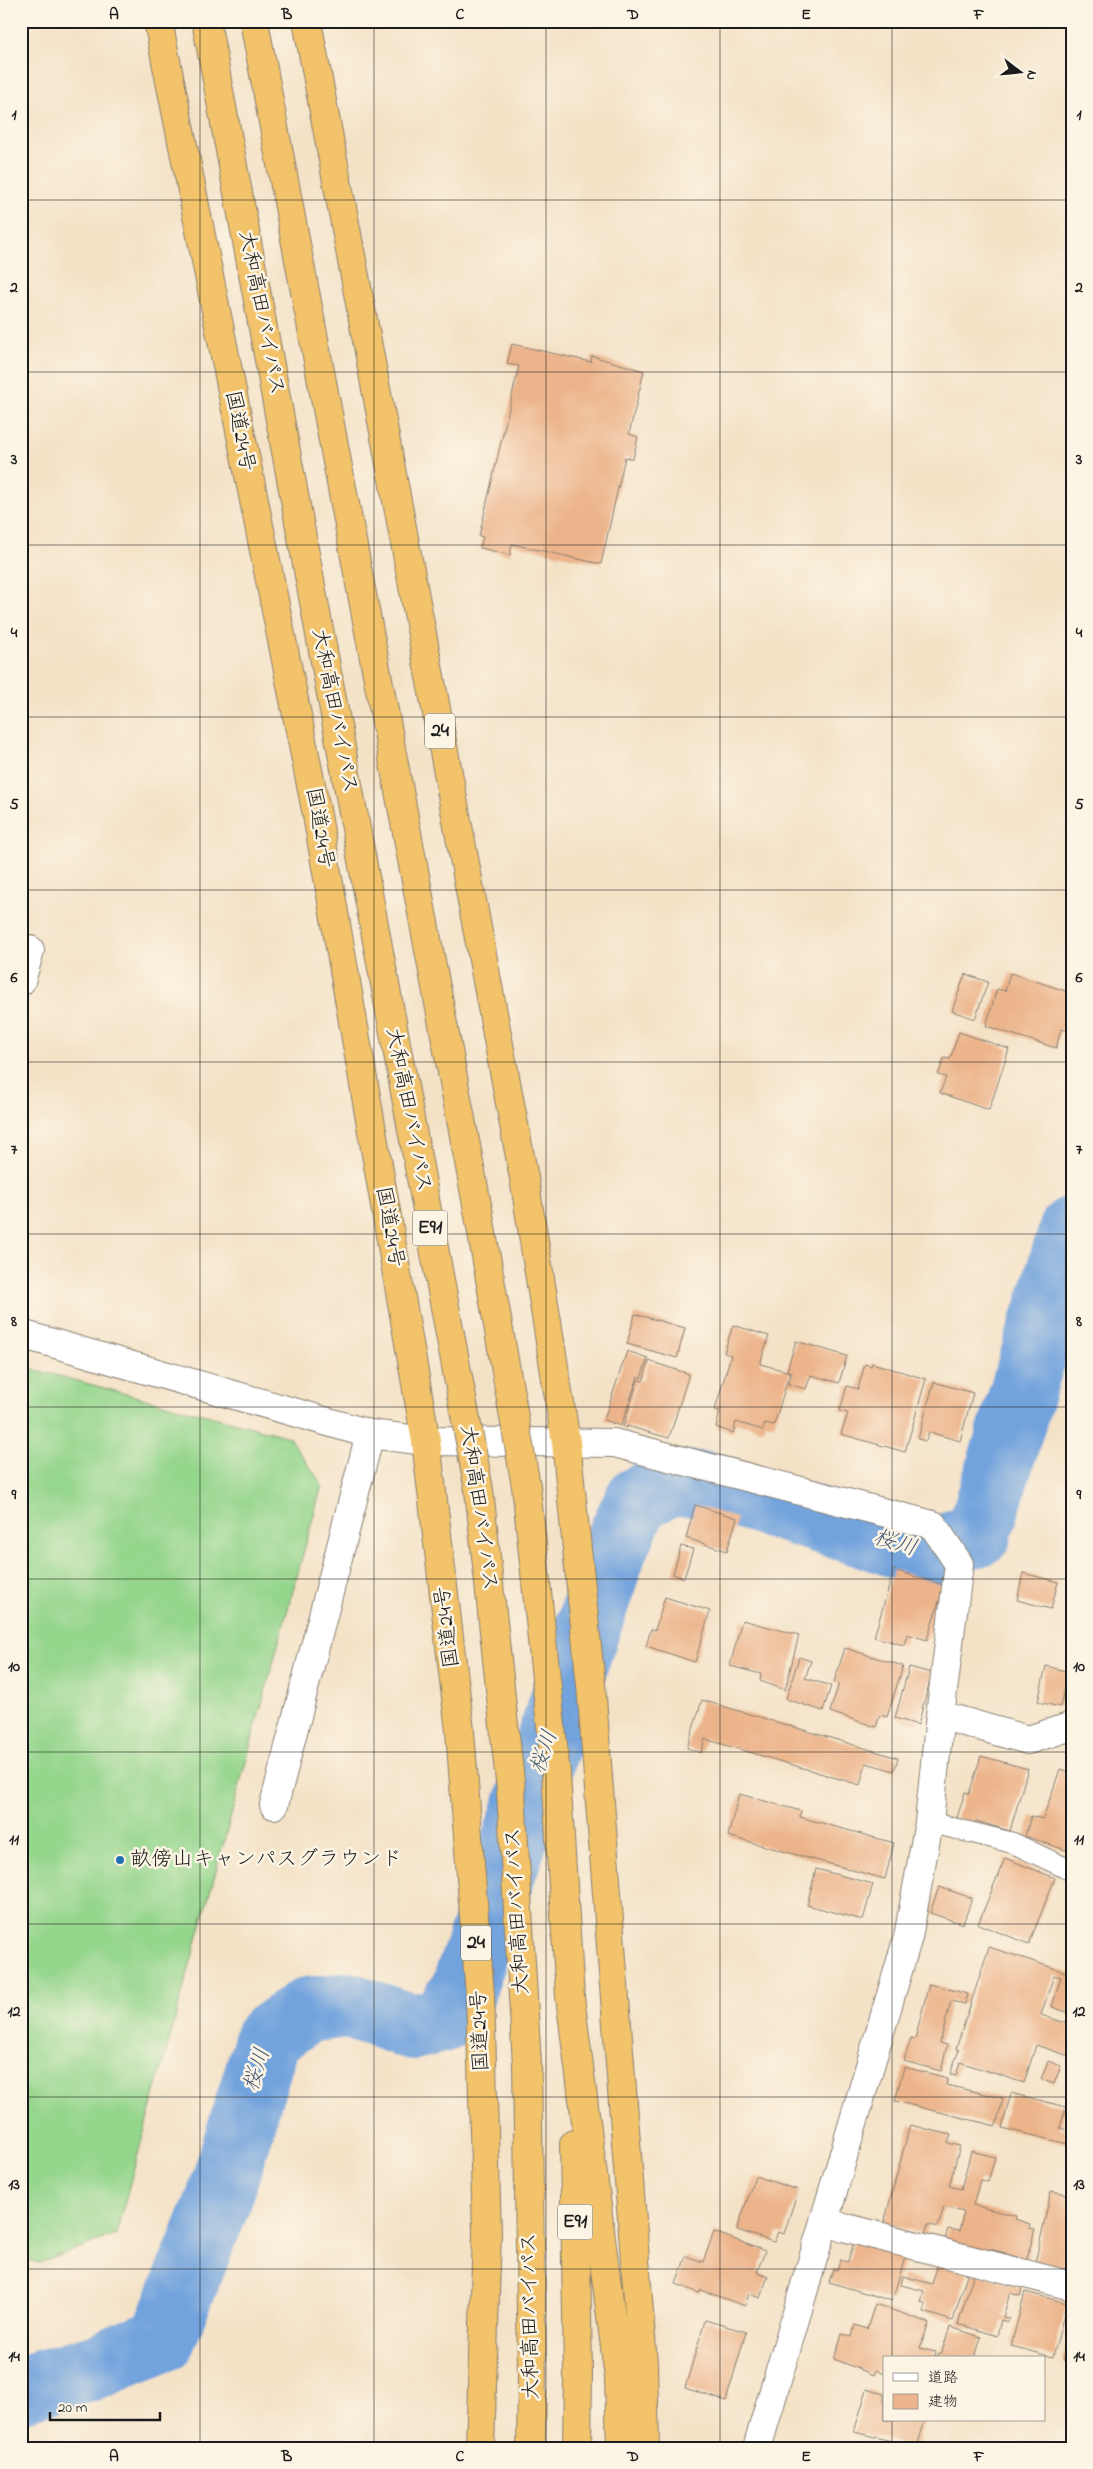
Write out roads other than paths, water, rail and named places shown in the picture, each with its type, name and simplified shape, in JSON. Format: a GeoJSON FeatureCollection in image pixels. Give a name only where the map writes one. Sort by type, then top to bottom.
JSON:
{"type":"FeatureCollection","features":[{"type":"Feature","properties":{"kind":"highway","name":"国道24号"},"geometry":{"type":"LineString","coordinates":[[158,21],[317,815],[426,1441],[460,1731],[480,1994],[487,2233],[480,2448]]}},
{"type":"Feature","properties":{"kind":"highway","name":"大和高田バイパス"},"geometry":{"type":"LineString","coordinates":[[206,21],[479,1490],[511,1790],[527,2056],[532,2373],[531,2448]]}},
{"type":"Feature","properties":{"kind":"highway","name":"E91"},"geometry":{"type":"LineString","coordinates":[[254,21],[478,1210],[526,1486],[556,1774],[570,1997],[578,2363],[577,2448]]}},
{"type":"Feature","properties":{"kind":"highway","name":"24"},"geometry":{"type":"LineString","coordinates":[[307,21],[524,1178],[566,1442],[591,1684],[643,2364],[645,2448]]}},
{"type":"Feature","properties":{"kind":"highway"},"geometry":{"type":"LineString","coordinates":[[570,1997],[619,2378],[621,2448]]}},
{"type":"Feature","properties":{"kind":"street"},"geometry":{"type":"LineString","coordinates":[[21,947],[30,950],[21,980]]}},
{"type":"Feature","properties":{"kind":"street"},"geometry":{"type":"LineString","coordinates":[[21,1334],[370,1434],[426,1441],[614,1443],[934,1525],[959,1564],[940,1714],[929,1822],[908,1937],[757,2448]]}},
{"type":"Feature","properties":{"kind":"street"},"geometry":{"type":"LineString","coordinates":[[274,1805],[370,1434]]}},
{"type":"Feature","properties":{"kind":"street"},"geometry":{"type":"LineString","coordinates":[[940,1714],[1028,1740],[1072,1726]]}},
{"type":"Feature","properties":{"kind":"street"},"geometry":{"type":"LineString","coordinates":[[824,2222],[1072,2286]]}},
{"type":"Feature","properties":{"kind":"lane"},"geometry":{"type":"LineString","coordinates":[[929,1822],[1013,1843],[1072,1871]]}},
{"type":"Feature","properties":{"kind":"waterway","name":"桜川"},"geometry":{"type":"LineString","coordinates":[[21,2389],[95,2367],[163,2339],[219,2199],[268,2037],[307,2010],[348,2005],[413,2027],[442,2020],[462,1993],[616,1545],[638,1499],[670,1483],[704,1484],[925,1554],[979,1533],[1072,1229]]}},
{"type":"Feature","properties":{"kind":"place","name":"畝傍山キャンパスグラウンド"},"geometry":{"type":"Point","coordinates":[120,1860]}}]}
